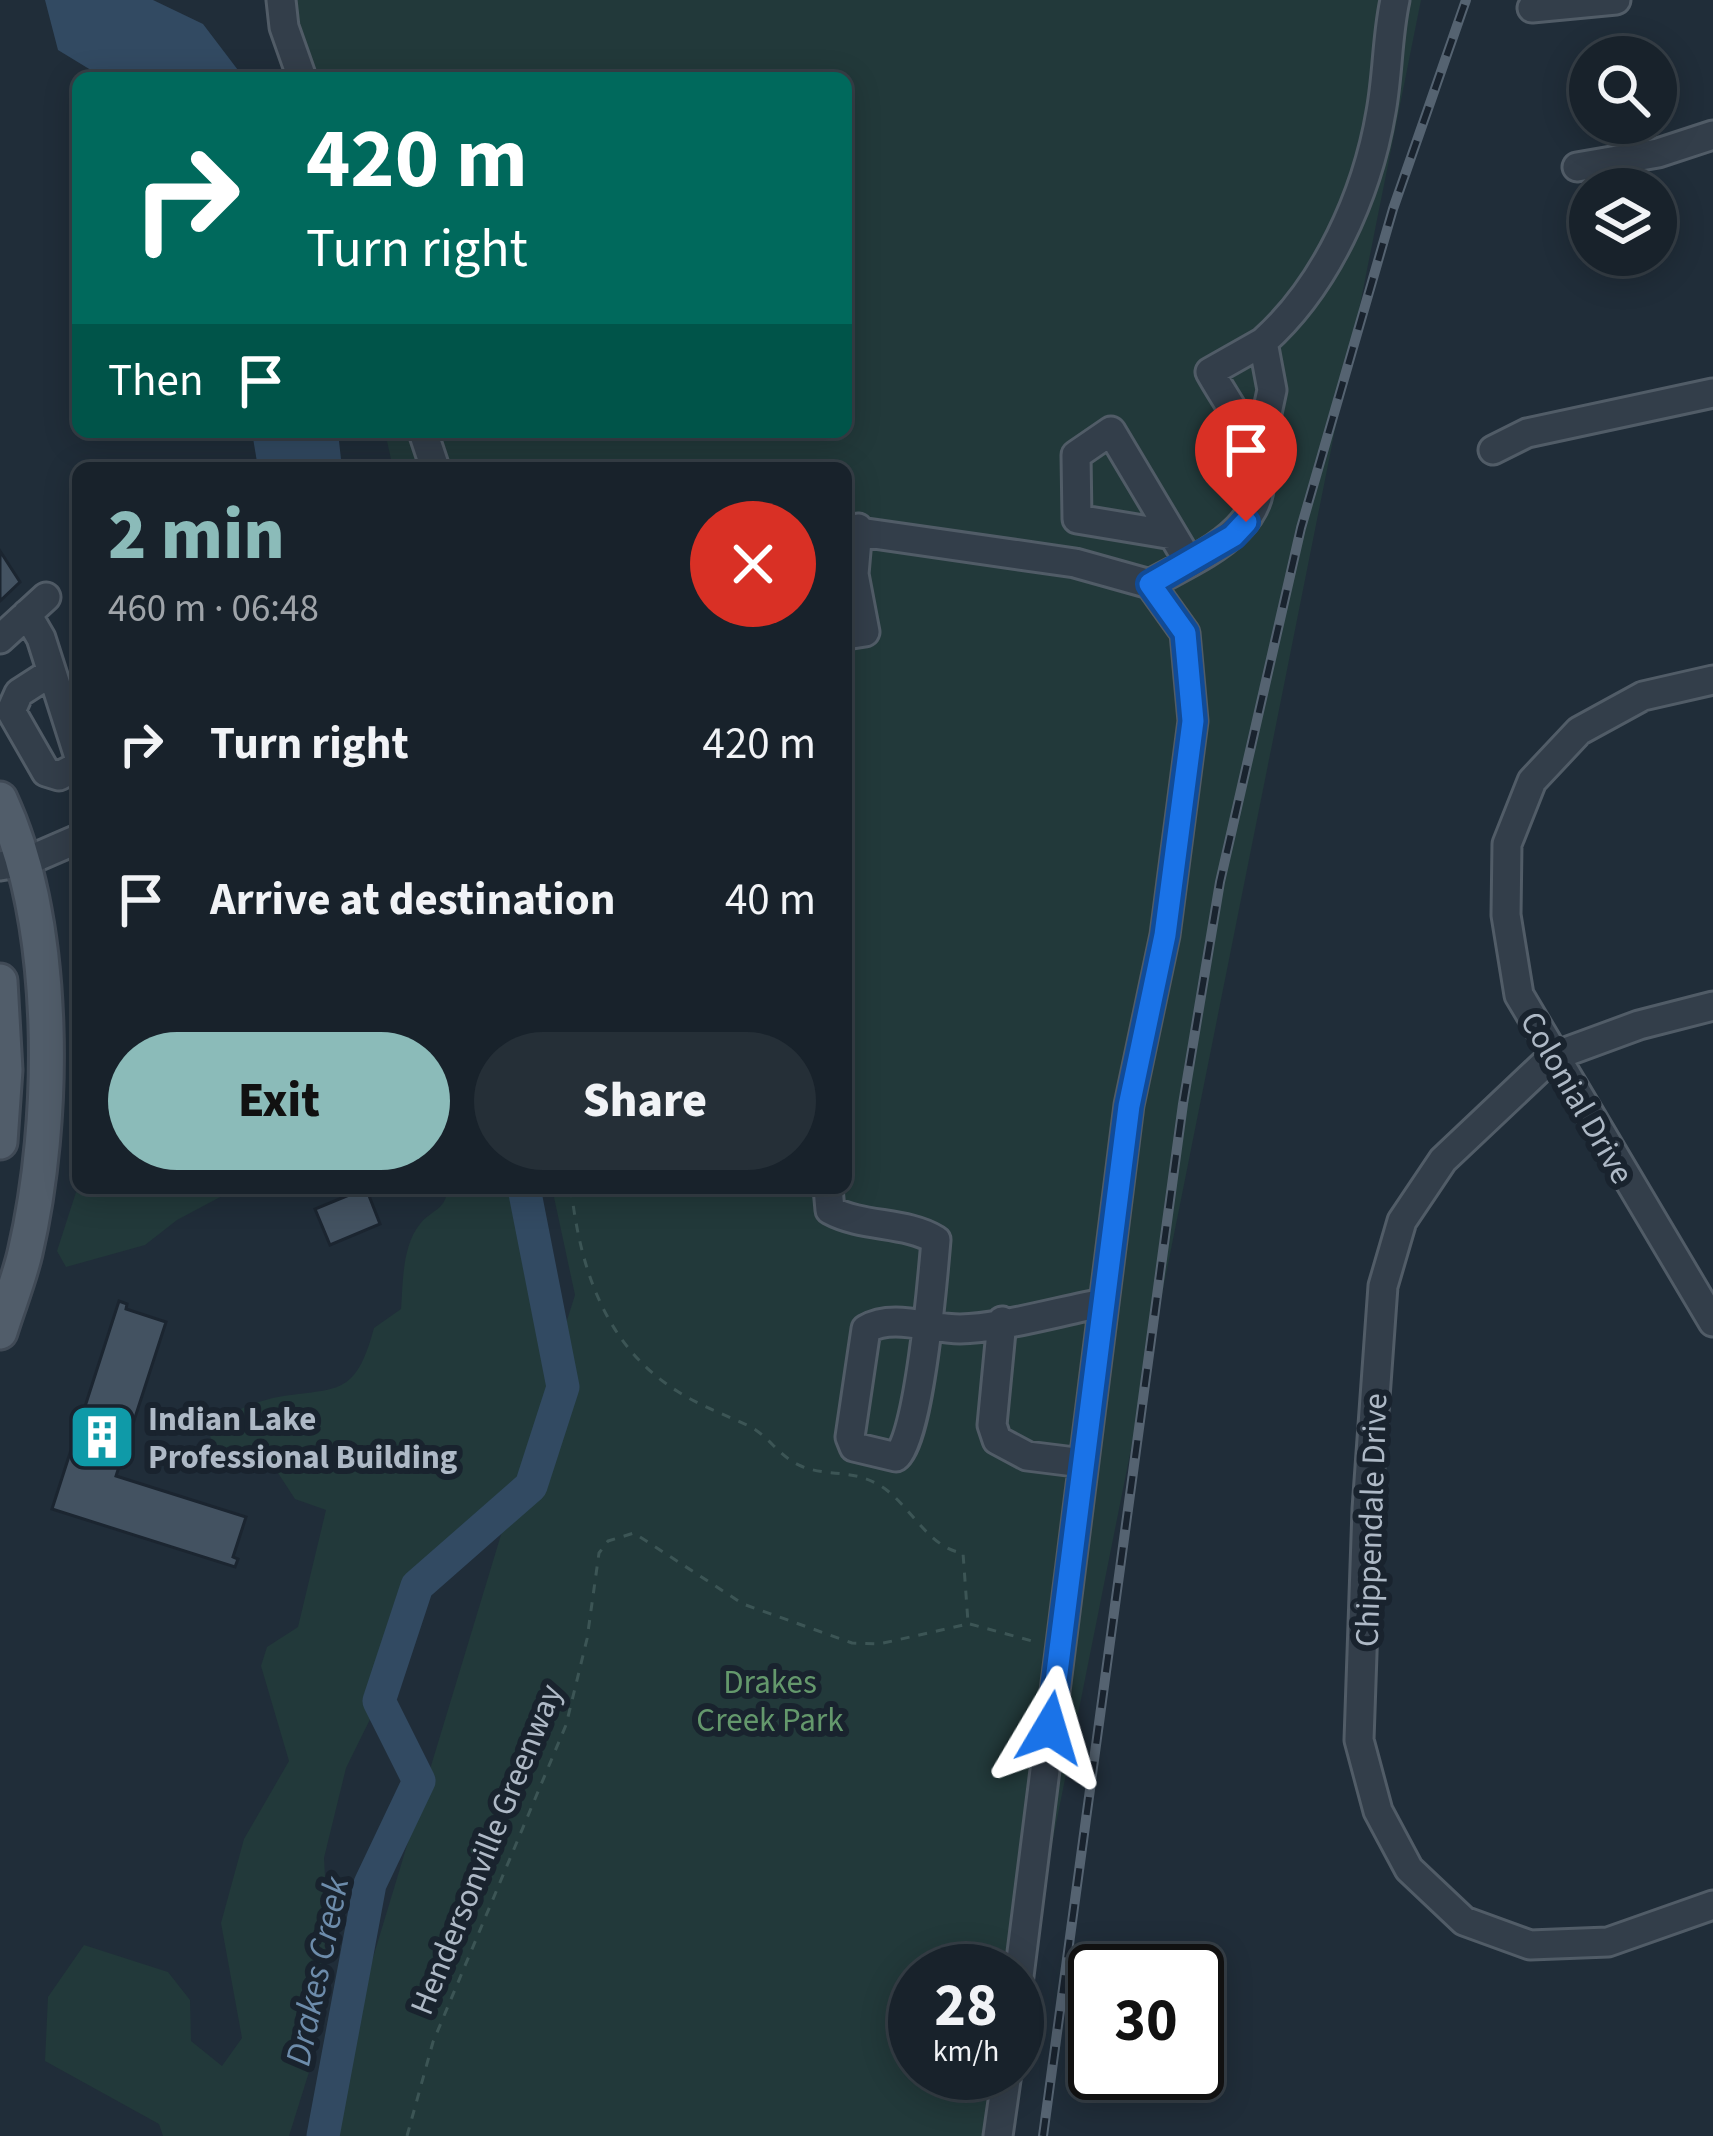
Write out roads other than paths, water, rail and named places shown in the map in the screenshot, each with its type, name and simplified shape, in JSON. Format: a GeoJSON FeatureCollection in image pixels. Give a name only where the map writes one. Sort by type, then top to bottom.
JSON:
{"type":"FeatureCollection","features":[{"type":"Feature","properties":{"kind":"main road"},"geometry":{"type":"LineString","coordinates":[[0,799],[40,971],[42,1136],[25,1253],[0,1332]]}},
{"type":"Feature","properties":{"kind":"main road"},"geometry":{"type":"LineString","coordinates":[[0,981],[5,1070],[0,1142]]}},
{"type":"Feature","properties":{"kind":"street"},"geometry":{"type":"LineString","coordinates":[[281,0],[284,27],[300,72]]}},
{"type":"Feature","properties":{"kind":"street"},"geometry":{"type":"LineString","coordinates":[[1257,460],[1210,372],[1263,342],[1294,314],[1347,223],[1363,184],[1382,111],[1395,0]]}},
{"type":"Feature","properties":{"kind":"street"},"geometry":{"type":"LineString","coordinates":[[1532,8],[1616,0]]}},
{"type":"Feature","properties":{"kind":"street"},"geometry":{"type":"LineString","coordinates":[[1577,167],[1658,153],[1713,136]]}},
{"type":"Feature","properties":{"kind":"street"},"geometry":{"type":"LineString","coordinates":[[1150,584],[1233,536],[1255,506],[1257,460],[1272,390],[1263,342]]}},
{"type":"Feature","properties":{"kind":"street"},"geometry":{"type":"LineString","coordinates":[[1493,450],[1527,433],[1713,392]]}},
{"type":"Feature","properties":{"kind":"street"},"geometry":{"type":"LineString","coordinates":[[852,529],[1075,563],[1150,584],[1185,633],[1193,721],[1165,935],[1129,1106],[1023,1944]]}},
{"type":"Feature","properties":{"kind":"street"},"geometry":{"type":"LineString","coordinates":[[1173,535],[1189,562]]}},
{"type":"Feature","properties":{"kind":"street"},"geometry":{"type":"LineString","coordinates":[[852,583],[865,632],[852,634]]}},
{"type":"Feature","properties":{"kind":"street"},"geometry":{"type":"LineString","coordinates":[[0,638],[36,606],[50,673],[72,737]]}},
{"type":"Feature","properties":{"kind":"street"},"geometry":{"type":"LineString","coordinates":[[50,673],[19,693],[11,711],[46,772],[58,776],[72,769]]}},
{"type":"Feature","properties":{"kind":"street","name":"Colonial Drive"},"geometry":{"type":"LineString","coordinates":[[1713,680],[1643,696],[1579,731],[1532,781],[1508,844],[1506,915],[1519,995],[1713,1322]]}},
{"type":"Feature","properties":{"kind":"street"},"geometry":{"type":"LineString","coordinates":[[13,864],[72,841]]}},
{"type":"Feature","properties":{"kind":"street","name":"Chippendale Drive"},"geometry":{"type":"LineString","coordinates":[[1713,1006],[1639,1025],[1552,1057],[1443,1160],[1402,1221],[1383,1286],[1367,1509],[1359,1740],[1378,1811],[1408,1869],[1464,1921],[1530,1945],[1608,1942],[1713,1906]]}},
{"type":"Feature","properties":{"kind":"street"},"geometry":{"type":"LineString","coordinates":[[829,1194],[830,1210],[849,1220],[909,1230],[936,1240],[926,1326],[910,1439],[903,1453],[875,1454],[854,1447],[850,1437],[866,1329],[880,1321],[926,1326],[964,1329],[1103,1304]]}},
{"type":"Feature","properties":{"kind":"street"},"geometry":{"type":"LineString","coordinates":[[1002,1321],[992,1425],[997,1440],[1027,1456],[1083,1463]]}},
{"type":"Feature","properties":{"kind":"street"},"geometry":{"type":"LineString","coordinates":[[998,2136],[1003,2100]]}},
{"type":"Feature","properties":{"kind":"water"},"geometry":{"type":"Polygon","coordinates":[[[45,0],[153,0],[203,24],[239,72],[94,72],[58,50],[45,0]]]}},
{"type":"Feature","properties":{"kind":"water"},"geometry":{"type":"Polygon","coordinates":[[[253,438],[339,438],[341,462],[257,462],[253,438]]]}},
{"type":"Feature","properties":{"kind":"waterway","name":"Drakes Creek"},"geometry":{"type":"LineString","coordinates":[[323,2136],[370,1884],[419,1781],[379,1701],[417,1586],[531,1486],[563,1387],[525,1194]]}},
{"type":"Feature","properties":{"kind":"railway"},"geometry":{"type":"LineString","coordinates":[[1043,2136],[1183,1104],[1220,882],[1301,528],[1393,209],[1466,0]]}},
{"type":"Feature","properties":{"kind":"place","name":"Indian Lake Professional Building"},"geometry":{"type":"Point","coordinates":[102,1437]}},
{"type":"Feature","properties":{"kind":"park label","name":"Drakes Creek Park"},"geometry":{"type":"Point","coordinates":[770,1700]}}]}
